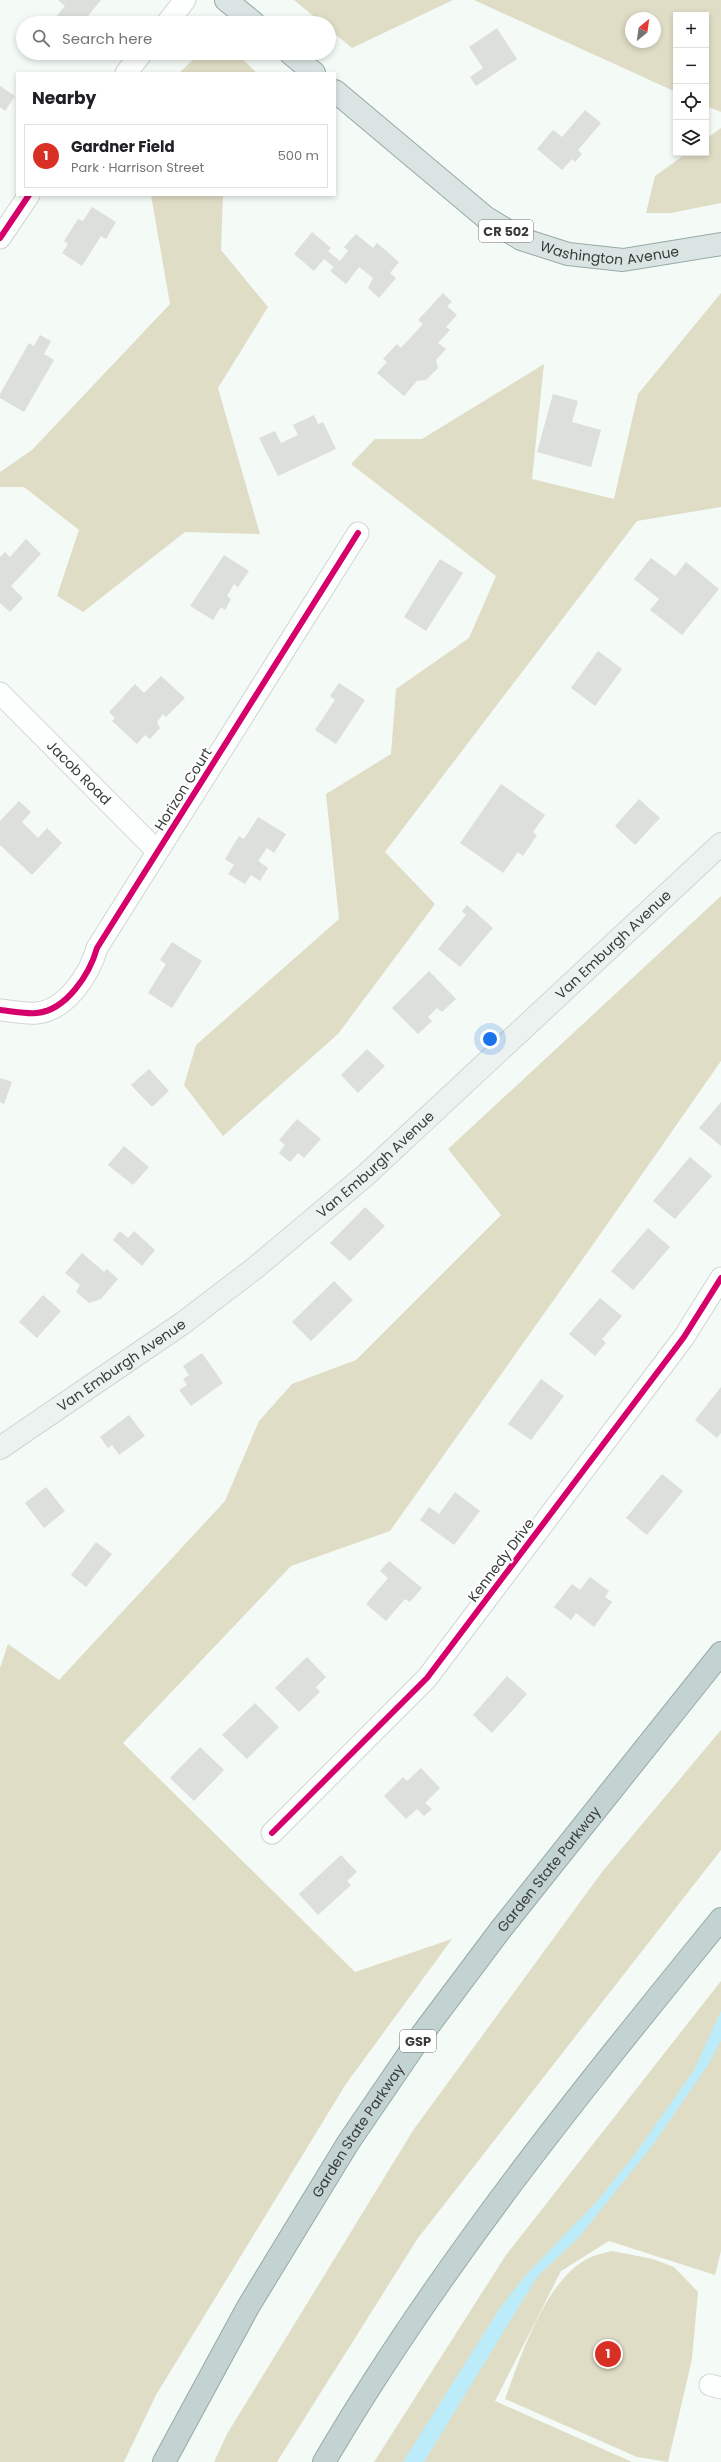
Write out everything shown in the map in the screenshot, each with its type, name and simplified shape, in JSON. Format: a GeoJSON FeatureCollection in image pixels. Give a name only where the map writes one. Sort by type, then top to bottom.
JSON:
{"type":"FeatureCollection","features":[{"type":"Feature","properties":{"kind":"highway","name":"Garden State Parkway"},"geometry":{"type":"LineString","coordinates":[[164,2462],[248,2307],[348,2143],[423,2033],[511,1917],[721,1653]]}},
{"type":"Feature","properties":{"kind":"highway"},"geometry":{"type":"LineString","coordinates":[[324,2462],[402,2336],[476,2230],[594,2076],[721,1919]]}},
{"type":"Feature","properties":{"kind":"main road"},"geometry":{"type":"LineString","coordinates":[[226,0],[245,16]]}},
{"type":"Feature","properties":{"kind":"main road"},"geometry":{"type":"LineString","coordinates":[[298,60],[313,72]]}},
{"type":"Feature","properties":{"kind":"main road","name":"Washington Avenue"},"geometry":{"type":"LineString","coordinates":[[336,92],[485,217],[520,239],[568,254],[623,260],[721,244]]}},
{"type":"Feature","properties":{"kind":"main road","name":"Van Emburgh Avenue"},"geometry":{"type":"LineString","coordinates":[[0,1448],[183,1323],[325,1211],[367,1174],[721,844]]}},
{"type":"Feature","properties":{"kind":"street"},"geometry":{"type":"LineString","coordinates":[[172,16],[185,0]]}},
{"type":"Feature","properties":{"kind":"street"},"geometry":{"type":"LineString","coordinates":[[127,72],[136,60]]}},
{"type":"Feature","properties":{"kind":"street"},"geometry":{"type":"LineString","coordinates":[[0,238],[28,196]]}},
{"type":"Feature","properties":{"kind":"street","name":"Horizon Court"},"geometry":{"type":"LineString","coordinates":[[0,1010],[38,1013],[56,1005],[72,992],[84,978],[97,948],[358,533]]}},
{"type":"Feature","properties":{"kind":"street","name":"Jacob Road"},"geometry":{"type":"LineString","coordinates":[[0,693],[157,851]]}},
{"type":"Feature","properties":{"kind":"street","name":"Kennedy Drive"},"geometry":{"type":"LineString","coordinates":[[272,1834],[427,1678],[684,1337],[721,1278]]}},
{"type":"Feature","properties":{"kind":"shaded area"},"geometry":{"type":"Polygon","coordinates":[[[294,0],[453,0],[352,48],[336,35],[336,16],[313,16],[294,0]]]}},
{"type":"Feature","properties":{"kind":"shaded area"},"geometry":{"type":"Polygon","coordinates":[[[474,0],[721,0],[721,112],[709,107],[709,12],[673,12],[673,91],[474,0]]]}},
{"type":"Feature","properties":{"kind":"shaded area"},"geometry":{"type":"Polygon","coordinates":[[[193,60],[243,60],[256,72],[180,72],[193,60]]]}},
{"type":"Feature","properties":{"kind":"shaded area"},"geometry":{"type":"Polygon","coordinates":[[[721,128],[721,203],[671,213],[646,213],[655,176],[683,156],[709,156],[709,137],[721,128]]]}},
{"type":"Feature","properties":{"kind":"shaded area"},"geometry":{"type":"Polygon","coordinates":[[[151,196],[223,196],[221,250],[268,307],[218,388],[260,534],[185,532],[83,612],[57,596],[79,530],[24,487],[0,487],[0,472],[32,450],[170,304],[151,196]]]}},
{"type":"Feature","properties":{"kind":"shaded area"},"geometry":{"type":"Polygon","coordinates":[[[721,293],[721,507],[637,521],[385,852],[435,904],[338,1034],[223,1136],[184,1085],[196,1045],[339,919],[326,794],[391,754],[396,689],[469,638],[496,576],[351,464],[375,439],[422,439],[544,364],[532,479],[614,499],[638,394],[721,293]]]}},
{"type":"Feature","properties":{"kind":"shaded area"},"geometry":{"type":"Polygon","coordinates":[[[721,896],[721,1061],[592,1246],[390,1531],[291,1566],[123,1743],[355,1972],[452,1939],[346,2084],[156,2395],[124,2462],[0,2462],[0,1668],[8,1644],[59,1680],[225,1501],[259,1421],[292,1384],[356,1360],[501,1215],[448,1149],[721,896]]]}},
{"type":"Feature","properties":{"kind":"shaded area"},"geometry":{"type":"Polygon","coordinates":[[[721,1730],[721,1850],[418,2238],[277,2462],[214,2462],[227,2434],[414,2129],[602,1872],[721,1730]]]}},
{"type":"Feature","properties":{"kind":"shaded area"},"geometry":{"type":"Polygon","coordinates":[[[721,1981],[721,2251],[715,2275],[609,2241],[561,2271],[495,2401],[632,2462],[374,2462],[506,2255],[721,1981]]]}},
{"type":"Feature","properties":{"kind":"shaded area"},"geometry":{"type":"Polygon","coordinates":[[[612,2251],[653,2259],[674,2267],[698,2292],[692,2359],[668,2462],[637,2457],[505,2399],[527,2340],[548,2299],[575,2267],[591,2257],[612,2251]]]}},
{"type":"Feature","properties":{"kind":"water"},"geometry":{"type":"Polygon","coordinates":[[[721,2011],[721,2040],[708,2065],[652,2146],[579,2237],[537,2277],[424,2462],[403,2462],[500,2308],[526,2275],[598,2200],[635,2154],[694,2070],[721,2011]]]}},
{"type":"Feature","properties":{"kind":"building"},"geometry":{"type":"Polygon","coordinates":[[[58,0],[101,0],[88,16],[57,16],[65,6],[58,0]]]}},
{"type":"Feature","properties":{"kind":"building"},"geometry":{"type":"Polygon","coordinates":[[[497,28],[517,59],[476,86],[470,77],[483,68],[469,47],[497,28]]]}},
{"type":"Feature","properties":{"kind":"building"},"geometry":{"type":"Polygon","coordinates":[[[0,86],[15,96],[5,111],[0,107],[0,86]]]}},
{"type":"Feature","properties":{"kind":"building"},"geometry":{"type":"Polygon","coordinates":[[[585,110],[601,123],[578,150],[582,154],[575,162],[572,159],[562,170],[537,149],[553,130],[562,137],[585,110]]]}},
{"type":"Feature","properties":{"kind":"building"},"geometry":{"type":"Polygon","coordinates":[[[92,207],[116,222],[106,239],[101,236],[82,266],[62,253],[68,244],[64,241],[78,219],[83,221],[92,207]]]}},
{"type":"Feature","properties":{"kind":"building"},"geometry":{"type":"Polygon","coordinates":[[[312,232],[331,248],[328,251],[340,261],[348,251],[344,247],[356,234],[373,248],[377,243],[399,262],[390,273],[396,278],[379,298],[368,288],[373,278],[359,267],[346,284],[330,271],[334,267],[324,259],[314,271],[294,254],[312,232]]]}},
{"type":"Feature","properties":{"kind":"building"},"geometry":{"type":"Polygon","coordinates":[[[443,293],[452,302],[447,306],[457,315],[446,327],[450,330],[438,343],[446,349],[436,360],[438,368],[426,380],[417,381],[404,396],[377,373],[387,362],[383,359],[397,344],[401,348],[423,324],[418,320],[443,293]]]}},
{"type":"Feature","properties":{"kind":"building"},"geometry":{"type":"Polygon","coordinates":[[[40,335],[51,341],[44,354],[54,360],[24,412],[0,398],[0,394],[29,343],[34,346],[40,335]]]}},
{"type":"Feature","properties":{"kind":"building"},"geometry":{"type":"Polygon","coordinates":[[[553,394],[578,401],[572,422],[601,430],[591,467],[537,452],[553,394]]]}},
{"type":"Feature","properties":{"kind":"building"},"geometry":{"type":"Polygon","coordinates":[[[314,415],[318,424],[323,422],[336,449],[278,476],[259,438],[275,431],[281,443],[298,435],[293,425],[314,415]]]}},
{"type":"Feature","properties":{"kind":"building"},"geometry":{"type":"Polygon","coordinates":[[[26,539],[41,554],[11,586],[23,598],[10,612],[0,603],[0,557],[5,552],[10,557],[26,539]]]}},
{"type":"Feature","properties":{"kind":"building"},"geometry":{"type":"Polygon","coordinates":[[[224,555],[249,571],[238,587],[234,584],[227,596],[231,599],[225,610],[221,607],[213,620],[190,606],[224,555]]]}},
{"type":"Feature","properties":{"kind":"building"},"geometry":{"type":"Polygon","coordinates":[[[651,558],[675,576],[686,562],[719,589],[682,635],[650,610],[659,599],[634,579],[651,558]]]}},
{"type":"Feature","properties":{"kind":"building"},"geometry":{"type":"Polygon","coordinates":[[[440,559],[463,573],[426,631],[404,617],[440,559]]]}},
{"type":"Feature","properties":{"kind":"building"},"geometry":{"type":"Polygon","coordinates":[[[598,651],[622,669],[595,706],[571,688],[598,651]]]}},
{"type":"Feature","properties":{"kind":"building"},"geometry":{"type":"Polygon","coordinates":[[[161,676],[185,698],[166,717],[163,714],[157,722],[160,728],[150,739],[145,735],[137,744],[112,721],[115,718],[109,712],[135,684],[144,693],[161,676]]]}},
{"type":"Feature","properties":{"kind":"building"},"geometry":{"type":"Polygon","coordinates":[[[339,683],[365,700],[336,744],[315,730],[335,700],[330,696],[339,683]]]}},
{"type":"Feature","properties":{"kind":"building"},"geometry":{"type":"Polygon","coordinates":[[[501,784],[545,815],[533,832],[537,835],[523,856],[518,852],[503,873],[460,843],[501,784]]]}},
{"type":"Feature","properties":{"kind":"building"},"geometry":{"type":"Polygon","coordinates":[[[639,799],[660,818],[635,845],[615,826],[639,799]]]}},
{"type":"Feature","properties":{"kind":"building"},"geometry":{"type":"Polygon","coordinates":[[[19,801],[31,812],[22,822],[38,838],[47,828],[62,843],[32,875],[0,845],[0,821],[19,801]]]}},
{"type":"Feature","properties":{"kind":"building"},"geometry":{"type":"Polygon","coordinates":[[[258,817],[286,834],[274,853],[267,848],[258,861],[268,868],[260,881],[251,875],[245,884],[228,874],[234,865],[225,859],[239,836],[244,839],[258,817]]]}},
{"type":"Feature","properties":{"kind":"building"},"geometry":{"type":"Polygon","coordinates":[[[467,905],[493,928],[460,967],[438,949],[466,915],[462,911],[467,905]]]}},
{"type":"Feature","properties":{"kind":"building"},"geometry":{"type":"Polygon","coordinates":[[[172,942],[202,961],[172,1008],[148,993],[166,964],[160,960],[172,942]]]}},
{"type":"Feature","properties":{"kind":"building"},"geometry":{"type":"Polygon","coordinates":[[[429,971],[456,999],[442,1012],[437,1008],[428,1017],[432,1021],[418,1034],[392,1008],[429,971]]]}},
{"type":"Feature","properties":{"kind":"building"},"geometry":{"type":"Polygon","coordinates":[[[367,1049],[385,1066],[358,1093],[341,1075],[367,1049]]]}},
{"type":"Feature","properties":{"kind":"building"},"geometry":{"type":"Polygon","coordinates":[[[149,1069],[169,1091],[152,1107],[131,1085],[149,1069]]]}},
{"type":"Feature","properties":{"kind":"building"},"geometry":{"type":"Polygon","coordinates":[[[0,1078],[12,1082],[4,1104],[0,1102],[0,1078]]]}},
{"type":"Feature","properties":{"kind":"building"},"geometry":{"type":"Polygon","coordinates":[[[721,1102],[721,1146],[699,1128],[721,1102]]]}},
{"type":"Feature","properties":{"kind":"building"},"geometry":{"type":"Polygon","coordinates":[[[297,1119],[321,1139],[304,1158],[298,1153],[290,1162],[279,1153],[285,1145],[279,1140],[297,1119]]]}},
{"type":"Feature","properties":{"kind":"building"},"geometry":{"type":"Polygon","coordinates":[[[124,1146],[149,1167],[133,1185],[108,1165],[124,1146]]]}},
{"type":"Feature","properties":{"kind":"building"},"geometry":{"type":"Polygon","coordinates":[[[690,1157],[712,1176],[675,1219],[653,1201],[690,1157]]]}},
{"type":"Feature","properties":{"kind":"building"},"geometry":{"type":"Polygon","coordinates":[[[365,1207],[385,1226],[350,1261],[330,1243],[365,1207]]]}},
{"type":"Feature","properties":{"kind":"building"},"geometry":{"type":"Polygon","coordinates":[[[648,1228],[670,1247],[633,1290],[611,1271],[648,1228]]]}},
{"type":"Feature","properties":{"kind":"building"},"geometry":{"type":"Polygon","coordinates":[[[120,1231],[128,1238],[134,1231],[155,1250],[142,1266],[113,1240],[120,1231]]]}},
{"type":"Feature","properties":{"kind":"building"},"geometry":{"type":"Polygon","coordinates":[[[82,1253],[104,1272],[107,1269],[118,1279],[101,1299],[89,1303],[76,1292],[80,1285],[65,1273],[82,1253]]]}},
{"type":"Feature","properties":{"kind":"building"},"geometry":{"type":"Polygon","coordinates":[[[334,1281],[353,1300],[311,1341],[292,1322],[334,1281]]]}},
{"type":"Feature","properties":{"kind":"building"},"geometry":{"type":"Polygon","coordinates":[[[43,1295],[61,1311],[37,1338],[19,1322],[43,1295]]]}},
{"type":"Feature","properties":{"kind":"building"},"geometry":{"type":"Polygon","coordinates":[[[600,1298],[622,1316],[602,1339],[606,1343],[595,1356],[569,1334],[600,1298]]]}},
{"type":"Feature","properties":{"kind":"building"},"geometry":{"type":"Polygon","coordinates":[[[202,1353],[223,1383],[191,1406],[179,1390],[187,1385],[183,1379],[189,1375],[183,1366],[202,1353]]]}},
{"type":"Feature","properties":{"kind":"building"},"geometry":{"type":"Polygon","coordinates":[[[541,1379],[564,1396],[531,1440],[508,1424],[541,1379]]]}},
{"type":"Feature","properties":{"kind":"building"},"geometry":{"type":"Polygon","coordinates":[[[721,1387],[721,1433],[717,1438],[695,1420],[721,1387]]]}},
{"type":"Feature","properties":{"kind":"building"},"geometry":{"type":"Polygon","coordinates":[[[129,1415],[145,1436],[119,1455],[112,1445],[108,1448],[100,1437],[129,1415]]]}},
{"type":"Feature","properties":{"kind":"building"},"geometry":{"type":"Polygon","coordinates":[[[662,1474],[683,1491],[647,1535],[626,1518],[662,1474]]]}},
{"type":"Feature","properties":{"kind":"building"},"geometry":{"type":"Polygon","coordinates":[[[46,1487],[65,1511],[44,1528],[25,1503],[46,1487]]]}},
{"type":"Feature","properties":{"kind":"building"},"geometry":{"type":"Polygon","coordinates":[[[455,1492],[480,1511],[454,1545],[420,1520],[429,1507],[439,1514],[455,1492]]]}},
{"type":"Feature","properties":{"kind":"building"},"geometry":{"type":"Polygon","coordinates":[[[96,1542],[112,1554],[86,1587],[71,1575],[96,1542]]]}},
{"type":"Feature","properties":{"kind":"building"},"geometry":{"type":"Polygon","coordinates":[[[389,1561],[422,1588],[410,1602],[405,1599],[386,1621],[366,1604],[388,1578],[380,1571],[389,1561]]]}},
{"type":"Feature","properties":{"kind":"building"},"geometry":{"type":"Polygon","coordinates":[[[590,1577],[609,1591],[605,1597],[612,1602],[594,1627],[576,1613],[571,1620],[554,1607],[572,1584],[580,1590],[590,1577]]]}},
{"type":"Feature","properties":{"kind":"building"},"geometry":{"type":"Polygon","coordinates":[[[307,1657],[326,1677],[316,1687],[320,1692],[299,1712],[275,1688],[307,1657]]]}},
{"type":"Feature","properties":{"kind":"building"},"geometry":{"type":"Polygon","coordinates":[[[507,1676],[527,1694],[492,1733],[473,1715],[507,1676]]]}},
{"type":"Feature","properties":{"kind":"building"},"geometry":{"type":"Polygon","coordinates":[[[255,1703],[279,1727],[247,1759],[222,1735],[255,1703]]]}},
{"type":"Feature","properties":{"kind":"building"},"geometry":{"type":"Polygon","coordinates":[[[200,1747],[224,1770],[194,1801],[170,1778],[200,1747]]]}},
{"type":"Feature","properties":{"kind":"building"},"geometry":{"type":"Polygon","coordinates":[[[421,1768],[440,1788],[425,1803],[432,1809],[424,1816],[417,1809],[406,1819],[384,1796],[403,1777],[407,1781],[421,1768]]]}},
{"type":"Feature","properties":{"kind":"building"},"geometry":{"type":"Polygon","coordinates":[[[341,1855],[357,1872],[347,1881],[351,1885],[318,1915],[299,1894],[341,1855]]]}},
{"type":"Feature","properties":{"kind":"cycle path"},"geometry":{"type":"LineString","coordinates":[[0,238],[28,196]]}},
{"type":"Feature","properties":{"kind":"cycle path"},"geometry":{"type":"LineString","coordinates":[[0,1010],[23,1013],[37,1013],[48,1010],[58,1005],[76,989],[89,968],[97,948],[358,533]]}},
{"type":"Feature","properties":{"kind":"cycle path"},"geometry":{"type":"LineString","coordinates":[[272,1833],[427,1678],[684,1337],[721,1278]]}},
{"type":"Feature","properties":{"kind":"place","name":"Gardner Field"},"geometry":{"type":"Point","coordinates":[608,2354]}}]}
